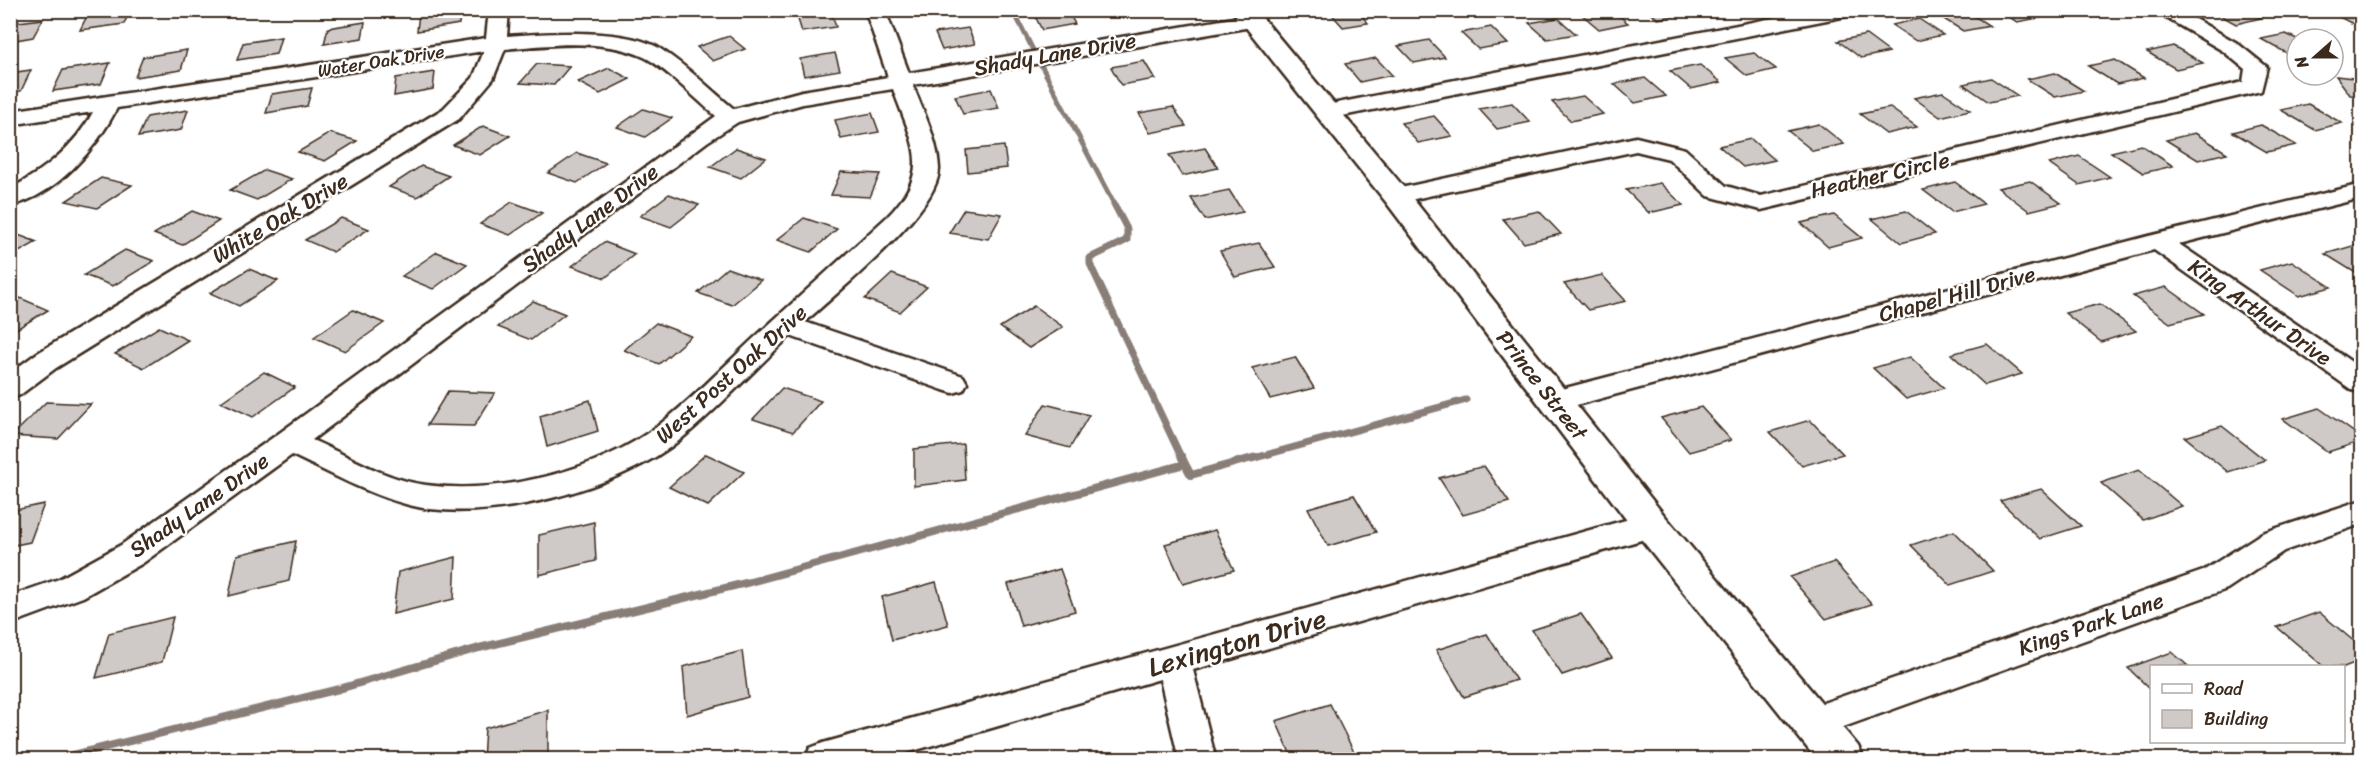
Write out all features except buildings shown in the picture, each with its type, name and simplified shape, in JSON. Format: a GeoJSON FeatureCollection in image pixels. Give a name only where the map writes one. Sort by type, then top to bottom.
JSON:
{"type":"FeatureCollection","features":[{"type":"Feature","properties":{"kind":"main road","name":"Prince Street"},"geometry":{"type":"LineString","coordinates":[[1247,16],[1396,196],[1651,525],[1843,759]]}},
{"type":"Feature","properties":{"kind":"street","name":"White Oak Drive"},"geometry":{"type":"LineString","coordinates":[[10,388],[46,361],[451,114],[486,77],[497,43],[499,10]]}},
{"type":"Feature","properties":{"kind":"street","name":"West Post Oak Drive"},"geometry":{"type":"LineString","coordinates":[[289,441],[393,488],[424,497],[464,499],[510,494],[571,480],[610,467],[638,454],[669,433],[914,204],[924,187],[929,168],[924,145],[875,10]]}},
{"type":"Feature","properties":{"kind":"street"},"geometry":{"type":"LineString","coordinates":[[1327,112],[1846,10]]}},
{"type":"Feature","properties":{"kind":"street","name":"Heather Circle"},"geometry":{"type":"LineString","coordinates":[[1396,196],[1636,144],[1677,154],[1717,191],[1761,203],[2253,86],[2256,67],[2230,47],[2163,10]]}},
{"type":"Feature","properties":{"kind":"street","name":"Shady Lane Drive"},"geometry":{"type":"LineString","coordinates":[[10,609],[71,588],[132,554],[289,441],[707,131],[730,117],[802,98],[1247,16]]}},
{"type":"Feature","properties":{"kind":"street","name":"Water Oak Drive"},"geometry":{"type":"LineString","coordinates":[[10,118],[497,43],[582,40],[623,43],[652,53],[730,117]]}},
{"type":"Feature","properties":{"kind":"street"},"geometry":{"type":"LineString","coordinates":[[10,199],[70,160],[88,141],[109,103]]}},
{"type":"Feature","properties":{"kind":"street","name":"Chapel Hill Drive"},"geometry":{"type":"LineString","coordinates":[[1554,401],[2158,241],[2361,191]]}},
{"type":"Feature","properties":{"kind":"street","name":"King Arthur Drive"},"geometry":{"type":"LineString","coordinates":[[2158,241],[2361,383]]}},
{"type":"Feature","properties":{"kind":"street"},"geometry":{"type":"LineString","coordinates":[[786,326],[952,383]]}},
{"type":"Feature","properties":{"kind":"street","name":"Kings Park Lane"},"geometry":{"type":"LineString","coordinates":[[1813,722],[2215,580],[2273,542],[2361,512]]}},
{"type":"Feature","properties":{"kind":"street","name":"Lexington Drive"},"geometry":{"type":"LineString","coordinates":[[823,759],[1651,525]]}},
{"type":"Feature","properties":{"kind":"street"},"geometry":{"type":"LineString","coordinates":[[1173,661],[1197,759]]}},
{"type":"Feature","properties":{"kind":"waterway"},"geometry":{"type":"LineString","coordinates":[[1013,10],[1034,52]]}},
{"type":"Feature","properties":{"kind":"waterway"},"geometry":{"type":"LineString","coordinates":[[1040,63],[1115,206]]}},
{"type":"Feature","properties":{"kind":"waterway"},"geometry":{"type":"LineString","coordinates":[[1114,204],[1127,229],[1127,240],[1090,258],[1090,264],[1182,459]]}},
{"type":"Feature","properties":{"kind":"waterway"},"geometry":{"type":"LineString","coordinates":[[1251,459],[1466,400]]}},
{"type":"Feature","properties":{"kind":"waterway"},"geometry":{"type":"LineString","coordinates":[[1182,457],[1185,464]]}},
{"type":"Feature","properties":{"kind":"waterway"},"geometry":{"type":"LineString","coordinates":[[1185,464],[1191,475],[1256,457]]}},
{"type":"Feature","properties":{"kind":"waterway"},"geometry":{"type":"LineString","coordinates":[[53,760],[339,689],[479,648],[750,582],[1185,464]]}}]}
